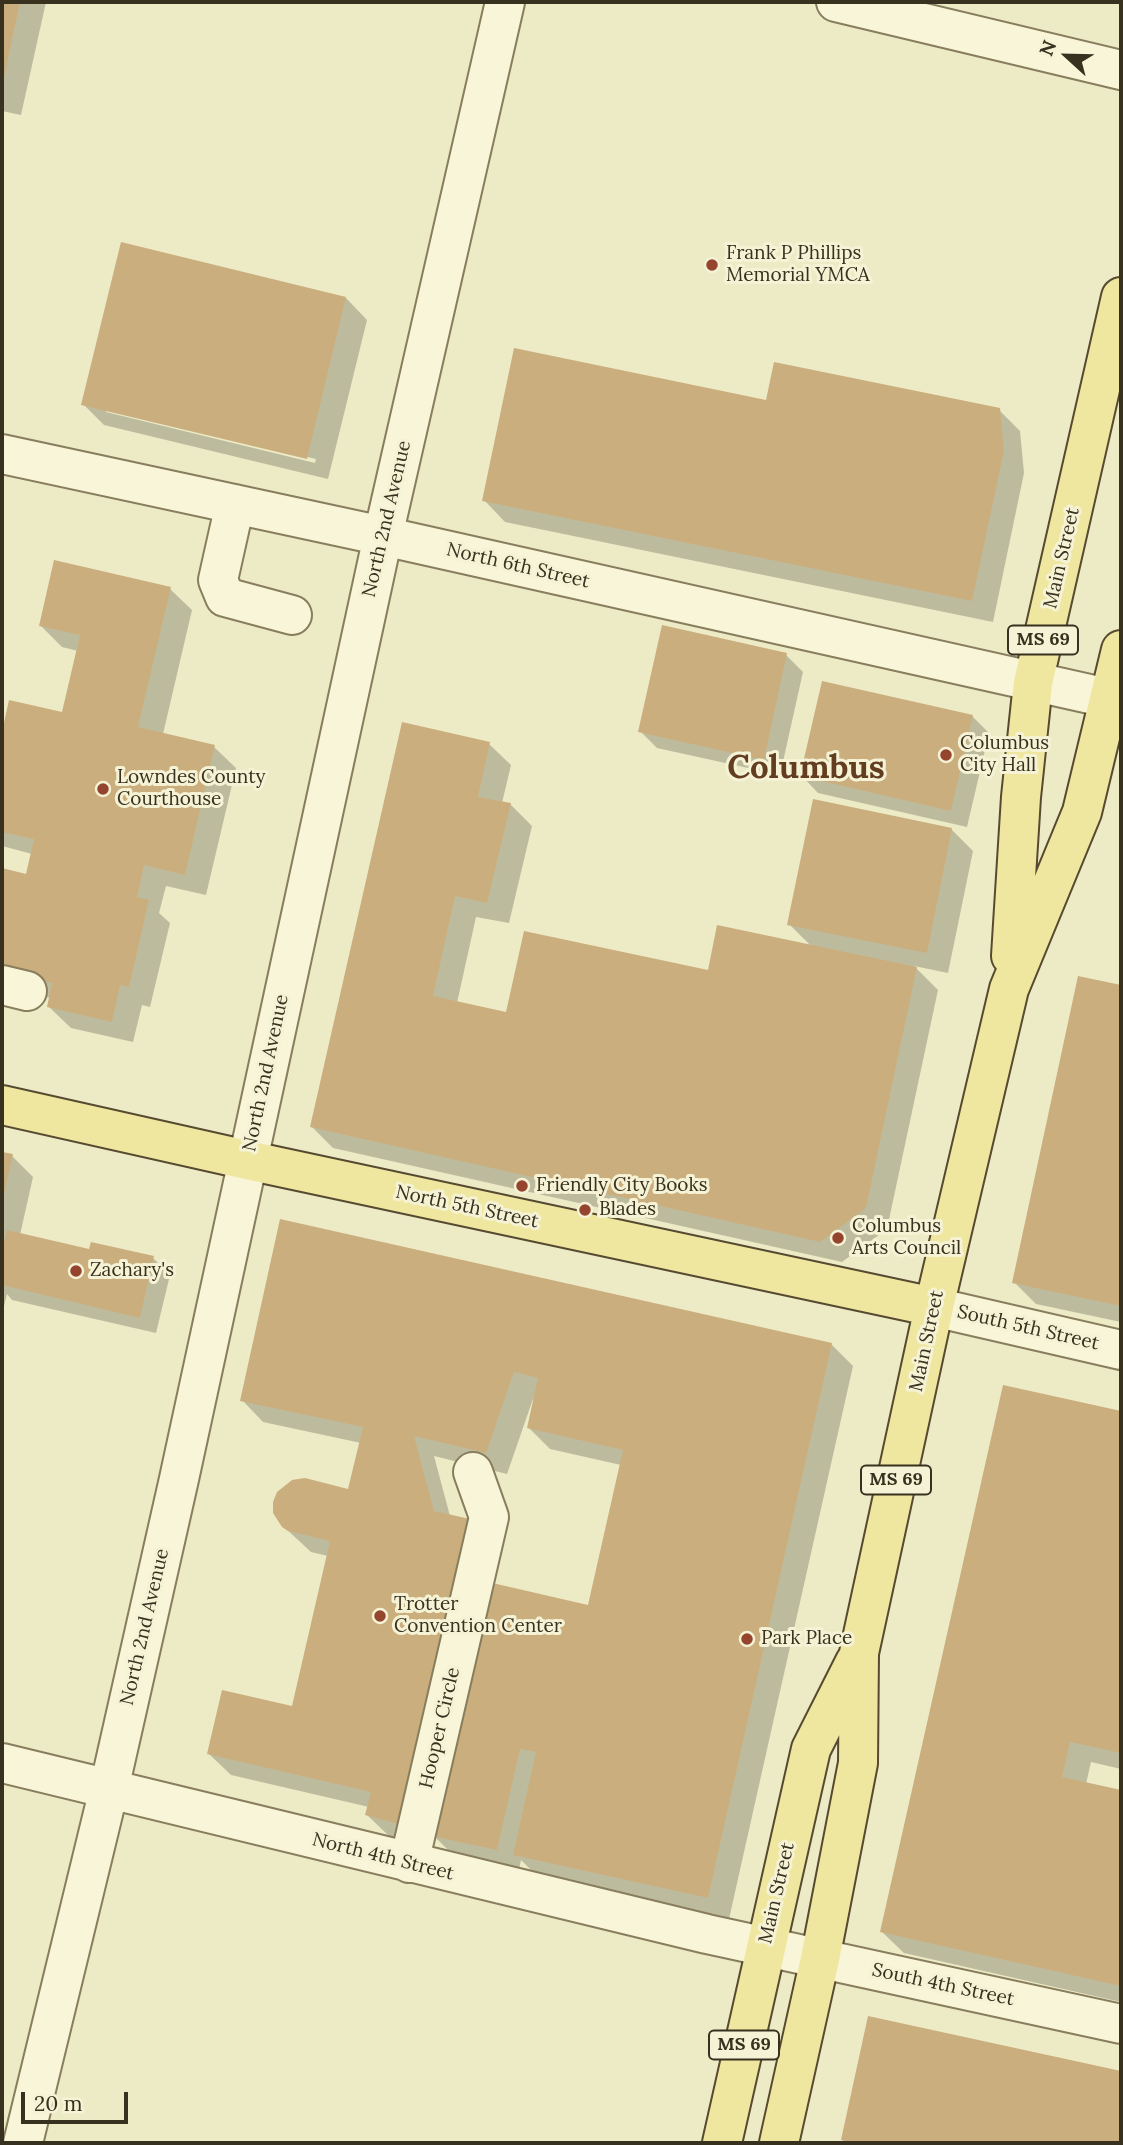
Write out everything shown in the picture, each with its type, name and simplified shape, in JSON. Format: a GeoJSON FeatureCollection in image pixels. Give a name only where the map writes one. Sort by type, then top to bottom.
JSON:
{"type":"FeatureCollection","features":[{"type":"Feature","properties":{"kind":"main road","name":"Main Street"},"geometry":{"type":"LineString","coordinates":[[1009,989],[1021,797],[1033,683],[1121,298]]}},
{"type":"Feature","properties":{"kind":"main road","name":"Main Street"},"geometry":{"type":"LineString","coordinates":[[779,2143],[820,1959],[858,1763],[859,1653],[934,1307],[1009,989],[1082,812],[1115,700],[1121,650]]}},
{"type":"Feature","properties":{"kind":"main road","name":"North 5th Street"},"geometry":{"type":"LineString","coordinates":[[2,1105],[934,1307]]}},
{"type":"Feature","properties":{"kind":"main road","name":"Main Street"},"geometry":{"type":"LineString","coordinates":[[722,2143],[811,1749],[859,1653]]}},
{"type":"Feature","properties":{"kind":"street","name":"North 2nd Avenue"},"geometry":{"type":"LineString","coordinates":[[23,2143],[109,1789],[223,1280],[383,536],[505,2]]}},
{"type":"Feature","properties":{"kind":"street"},"geometry":{"type":"LineString","coordinates":[[836,2],[1121,70]]}},
{"type":"Feature","properties":{"kind":"street","name":"North 6th Street"},"geometry":{"type":"LineString","coordinates":[[2,454],[383,536],[1115,700]]}},
{"type":"Feature","properties":{"kind":"street"},"geometry":{"type":"LineString","coordinates":[[235,504],[218,580],[225,597],[292,615]]}},
{"type":"Feature","properties":{"kind":"street","name":"South 5th Street"},"geometry":{"type":"LineString","coordinates":[[934,1307],[1121,1350]]}},
{"type":"Feature","properties":{"kind":"street","name":"Hooper Circle"},"geometry":{"type":"LineString","coordinates":[[409,1863],[489,1517],[473,1472]]}},
{"type":"Feature","properties":{"kind":"street","name":"North 4th Street"},"geometry":{"type":"LineString","coordinates":[[2,1763],[409,1863],[765,1946]]}},
{"type":"Feature","properties":{"kind":"street","name":"South 4th Street"},"geometry":{"type":"LineString","coordinates":[[765,1946],[1121,2024]]}},
{"type":"Feature","properties":{"kind":"building"},"geometry":{"type":"Polygon","coordinates":[[[2,2],[20,2],[3,82],[2,82],[2,2]]]}},
{"type":"Feature","properties":{"kind":"building"},"geometry":{"type":"Polygon","coordinates":[[[121,242],[346,297],[307,459],[81,405],[121,242]]]}},
{"type":"Feature","properties":{"kind":"building"},"geometry":{"type":"Polygon","coordinates":[[[514,348],[766,400],[774,362],[1000,408],[1004,451],[972,601],[482,501],[514,348]]]}},
{"type":"Feature","properties":{"kind":"building","name":"Lowndes County Courthouse"},"geometry":{"type":"Polygon","coordinates":[[[54,560],[171,587],[138,727],[215,745],[185,875],[144,865],[137,897],[149,900],[129,987],[120,985],[112,1022],[47,1007],[52,983],[2,971],[2,868],[26,874],[34,839],[2,832],[2,732],[9,700],[62,712],[80,635],[39,626],[54,560]]]}},
{"type":"Feature","properties":{"kind":"building"},"geometry":{"type":"Polygon","coordinates":[[[662,625],[787,653],[764,760],[638,732],[662,625]]]}},
{"type":"Feature","properties":{"kind":"building"},"geometry":{"type":"Polygon","coordinates":[[[822,681],[973,715],[951,811],[800,776],[822,681]]]}},
{"type":"Feature","properties":{"kind":"building"},"geometry":{"type":"Polygon","coordinates":[[[402,722],[490,742],[478,797],[511,803],[487,903],[455,896],[433,996],[506,1012],[524,931],[708,970],[717,925],[917,967],[866,1208],[820,1242],[310,1127],[402,722]]]}},
{"type":"Feature","properties":{"kind":"building"},"geometry":{"type":"Polygon","coordinates":[[[813,799],[952,828],[927,953],[787,925],[813,799]]]}},
{"type":"Feature","properties":{"kind":"building"},"geometry":{"type":"Polygon","coordinates":[[[1078,976],[1121,985],[1121,1306],[1012,1283],[1078,976]]]}},
{"type":"Feature","properties":{"kind":"building"},"geometry":{"type":"Polygon","coordinates":[[[2,1152],[13,1154],[3,1198],[2,1198],[2,1152]]]}},
{"type":"Feature","properties":{"kind":"building"},"geometry":{"type":"Polygon","coordinates":[[[280,1219],[832,1343],[708,1898],[513,1855],[536,1752],[520,1749],[497,1850],[431,1836],[488,1582],[588,1605],[623,1450],[527,1428],[538,1378],[514,1372],[486,1453],[414,1436],[434,1511],[470,1519],[399,1824],[365,1815],[371,1792],[207,1754],[222,1690],[292,1706],[330,1541],[288,1531],[282,1527],[273,1513],[273,1502],[277,1492],[292,1480],[305,1478],[348,1489],[363,1427],[240,1401],[280,1219]]]}},
{"type":"Feature","properties":{"kind":"building","name":"Zachary's"},"geometry":{"type":"Polygon","coordinates":[[[7,1230],[89,1249],[91,1242],[154,1256],[140,1318],[2,1285],[2,1250],[7,1230]]]}},
{"type":"Feature","properties":{"kind":"building"},"geometry":{"type":"Polygon","coordinates":[[[1003,1385],[1121,1411],[1121,1753],[1070,1742],[1062,1777],[1121,1790],[1121,1986],[880,1932],[1003,1385]]]}},
{"type":"Feature","properties":{"kind":"building"},"geometry":{"type":"Polygon","coordinates":[[[868,2016],[1121,2071],[1121,2143],[856,2143],[841,2140],[868,2016]]]}},
{"type":"Feature","properties":{"kind":"place","name":"Frank P Phillips Memorial YMCA"},"geometry":{"type":"Point","coordinates":[712,265]}},
{"type":"Feature","properties":{"kind":"place","name":"Columbus City Hall"},"geometry":{"type":"Point","coordinates":[946,755]}},
{"type":"Feature","properties":{"kind":"place","name":"Lowndes County Courthouse"},"geometry":{"type":"Point","coordinates":[103,789]}},
{"type":"Feature","properties":{"kind":"place","name":"Friendly City Books"},"geometry":{"type":"Point","coordinates":[522,1186]}},
{"type":"Feature","properties":{"kind":"place","name":"Blades"},"geometry":{"type":"Point","coordinates":[585,1210]}},
{"type":"Feature","properties":{"kind":"place","name":"Columbus Arts Council"},"geometry":{"type":"Point","coordinates":[838,1238]}},
{"type":"Feature","properties":{"kind":"place","name":"Zachary's"},"geometry":{"type":"Point","coordinates":[76,1271]}},
{"type":"Feature","properties":{"kind":"place","name":"Trotter Convention Center"},"geometry":{"type":"Point","coordinates":[380,1616]}},
{"type":"Feature","properties":{"kind":"place","name":"Park Place"},"geometry":{"type":"Point","coordinates":[747,1639]}},
{"type":"Feature","properties":{"kind":"district","name":"Columbus"},"geometry":{"type":"Point","coordinates":[806,769]}}]}
